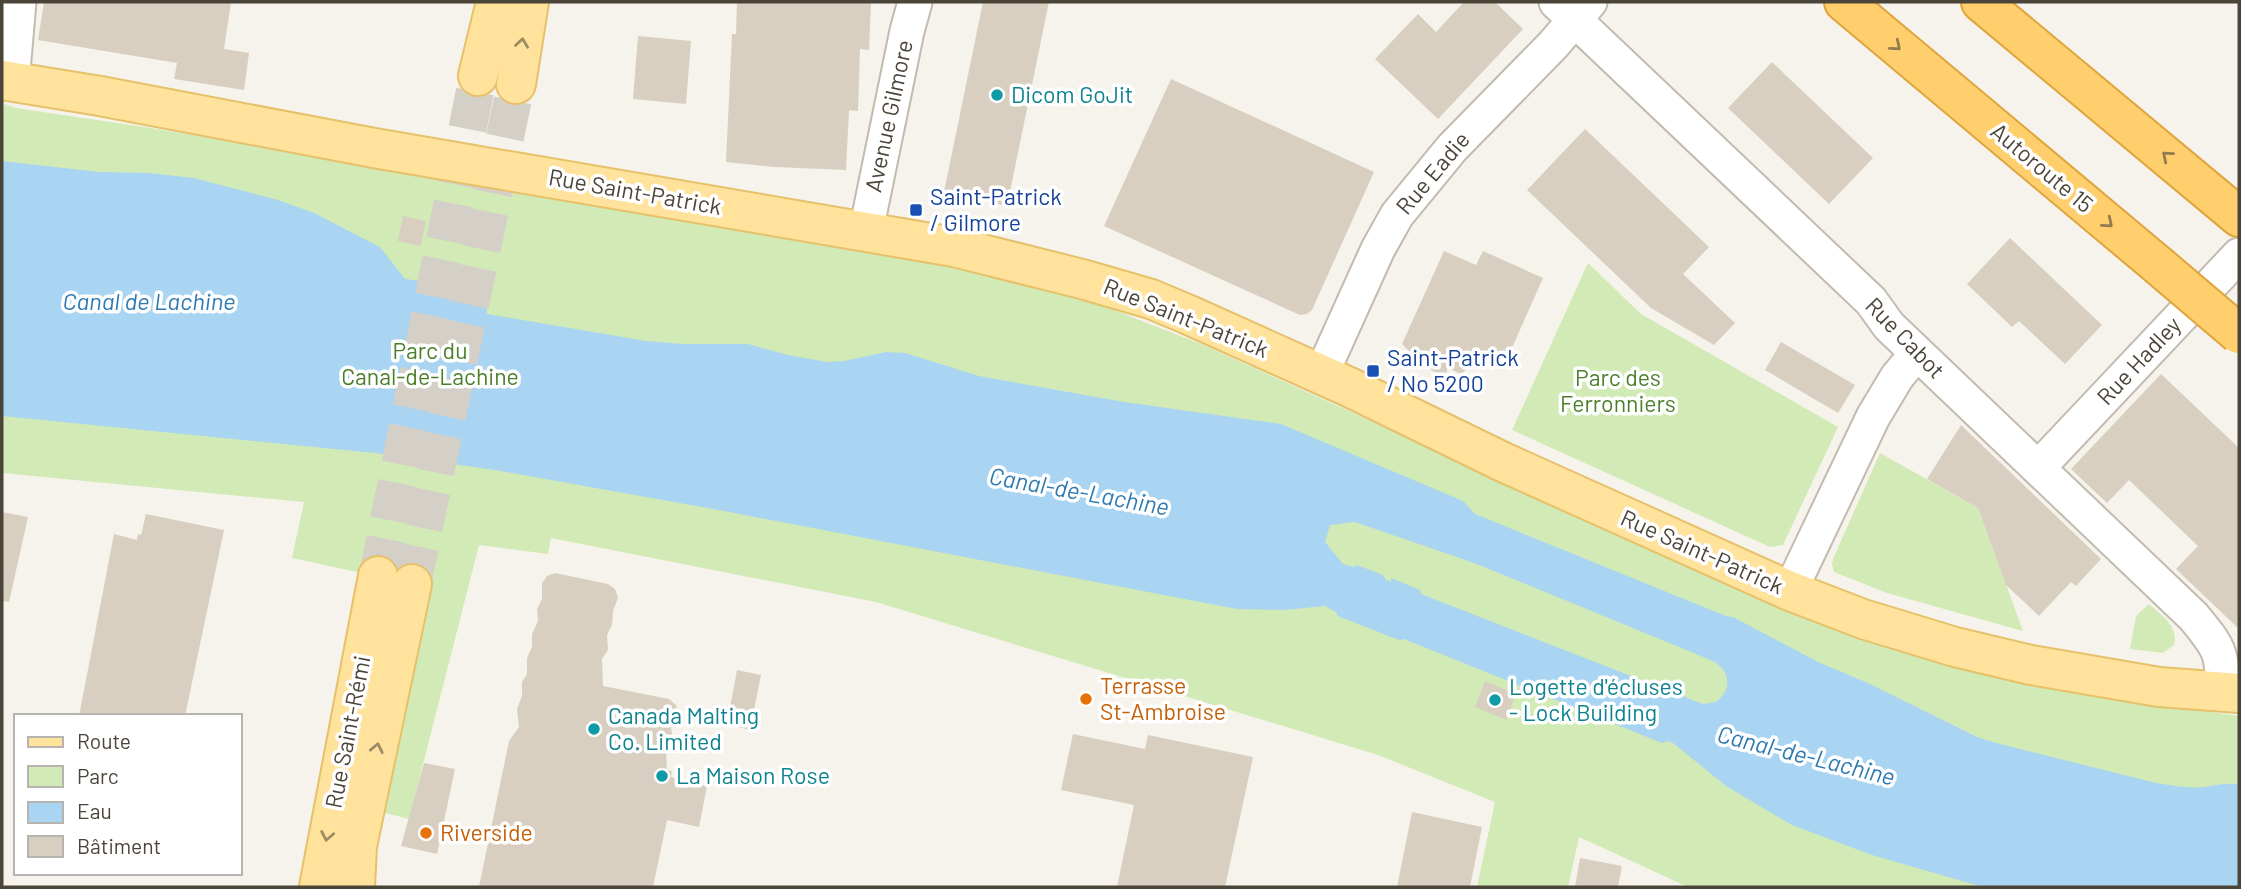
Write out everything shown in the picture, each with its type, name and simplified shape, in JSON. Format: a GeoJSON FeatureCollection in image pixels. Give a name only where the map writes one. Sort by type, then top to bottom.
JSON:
{"type":"FeatureCollection","features":[{"type":"Feature","properties":{"kind":"highway","name":"Autoroute 15"},"geometry":{"type":"LineString","coordinates":[[1844,2],[2239,334]]}},
{"type":"Feature","properties":{"kind":"highway"},"geometry":{"type":"LineString","coordinates":[[1981,2],[2229,208]]}},
{"type":"Feature","properties":{"kind":"main road"},"geometry":{"type":"LineString","coordinates":[[478,76],[496,2]]}},
{"type":"Feature","properties":{"kind":"main road"},"geometry":{"type":"LineString","coordinates":[[516,84],[529,2]]}},
{"type":"Feature","properties":{"kind":"main road","name":"Rue Saint-Patrick"},"geometry":{"type":"LineString","coordinates":[[7,81],[374,148],[866,231],[976,252],[1128,292],[1178,310],[1503,463],[1790,591],[1878,624],[1977,653],[2120,681],[2230,692]]}},
{"type":"Feature","properties":{"kind":"main road","name":"Rue Saint-Rémi"},"geometry":{"type":"LineString","coordinates":[[318,887],[395,580],[357,846],[355,887]]}},
{"type":"Feature","properties":{"kind":"street"},"geometry":{"type":"LineString","coordinates":[[7,81],[19,2]]}},
{"type":"Feature","properties":{"kind":"street","name":"Avenue Gilmore"},"geometry":{"type":"LineString","coordinates":[[866,231],[915,2]]}},
{"type":"Feature","properties":{"kind":"street","name":"Rue Cabot"},"geometry":{"type":"LineString","coordinates":[[1574,8],[1871,301],[1889,327],[2186,609],[2220,655],[2230,692]]}},
{"type":"Feature","properties":{"kind":"street","name":"Rue Eadie"},"geometry":{"type":"LineString","coordinates":[[1321,375],[1378,248],[1397,215],[1574,8]]}},
{"type":"Feature","properties":{"kind":"street","name":"Rue Hadley"},"geometry":{"type":"LineString","coordinates":[[2038,468],[2239,255]]}},
{"type":"Feature","properties":{"kind":"street"},"geometry":{"type":"LineString","coordinates":[[1790,591],[1873,417],[1897,377],[1917,353]]}},
{"type":"Feature","properties":{"kind":"green space","name":"Parc du Canal-de-Lachine"},"geometry":{"type":"Polygon","coordinates":[[[2,103],[16,108],[151,128],[953,264],[1096,303],[1201,344],[1488,474],[2073,691],[2239,716],[2239,887],[1688,887],[1579,837],[1568,887],[1477,887],[1495,802],[1378,755],[876,602],[551,538],[548,554],[479,545],[409,819],[378,811],[427,587],[292,558],[304,502],[2,473],[2,103]]]}},
{"type":"Feature","properties":{"kind":"green space","name":"Parc des Ferronniers"},"geometry":{"type":"Polygon","coordinates":[[[1588,263],[1641,314],[1838,427],[1783,545],[1770,547],[1512,430],[1588,263]]]}},
{"type":"Feature","properties":{"kind":"green space"},"geometry":{"type":"Polygon","coordinates":[[[1880,453],[1978,508],[2023,631],[1887,593],[1834,572],[1833,559],[1880,453]]]}},
{"type":"Feature","properties":{"kind":"green space"},"geometry":{"type":"Polygon","coordinates":[[[2149,604],[2168,622],[2174,632],[2174,645],[2163,653],[2130,649],[2136,616],[2149,604]]]}},
{"type":"Feature","properties":{"kind":"water","name":"Canal de Lachine"},"geometry":{"type":"Polygon","coordinates":[[[2,161],[99,172],[194,178],[278,200],[314,213],[380,247],[405,279],[486,289],[487,314],[646,341],[748,344],[827,362],[886,352],[905,353],[979,376],[1124,402],[1281,424],[1463,501],[1475,514],[1733,617],[1818,662],[1870,684],[1977,737],[2156,783],[2192,788],[2239,784],[2239,887],[1983,887],[1872,855],[1792,825],[1726,786],[1673,743],[1662,743],[1404,639],[1399,640],[1338,616],[1325,606],[1284,610],[1237,609],[495,470],[375,453],[2,416],[2,161]],[[1355,522],[1330,525],[1325,542],[1343,564],[1354,567],[1357,565],[1383,575],[1391,582],[1391,578],[1420,590],[1421,594],[1654,685],[1655,682],[1683,692],[1685,697],[1703,704],[1716,702],[1725,692],[1726,675],[1713,661],[1477,564],[1355,522]]]}},
{"type":"Feature","properties":{"kind":"building"},"geometry":{"type":"Polygon","coordinates":[[[44,2],[231,2],[224,49],[249,53],[244,90],[174,79],[177,63],[38,40],[44,2]]]}},
{"type":"Feature","properties":{"kind":"building"},"geometry":{"type":"Polygon","coordinates":[[[737,2],[871,2],[869,50],[860,49],[858,111],[849,110],[846,170],[726,162],[732,34],[736,34],[737,2]]]}},
{"type":"Feature","properties":{"kind":"building","name":"Dicom GoJit"},"geometry":{"type":"Polygon","coordinates":[[[983,2],[1049,2],[1007,206],[944,192],[983,2]]]}},
{"type":"Feature","properties":{"kind":"building"},"geometry":{"type":"Polygon","coordinates":[[[1464,2],[1495,2],[1523,29],[1438,119],[1375,59],[1418,14],[1436,32],[1464,2]]]}},
{"type":"Feature","properties":{"kind":"building"},"geometry":{"type":"Polygon","coordinates":[[[638,36],[691,41],[686,104],[633,99],[638,36]]]}},
{"type":"Feature","properties":{"kind":"building"},"geometry":{"type":"Polygon","coordinates":[[[1772,62],[1873,158],[1829,204],[1728,108],[1772,62]]]}},
{"type":"Feature","properties":{"kind":"building"},"geometry":{"type":"Polygon","coordinates":[[[1171,79],[1374,172],[1312,310],[1307,314],[1300,315],[1104,226],[1171,79]]]}},
{"type":"Feature","properties":{"kind":"building"},"geometry":{"type":"Polygon","coordinates":[[[1585,129],[1709,247],[1683,274],[1735,323],[1714,345],[1651,308],[1527,190],[1585,129]]]}},
{"type":"Feature","properties":{"kind":"building"},"geometry":{"type":"Polygon","coordinates":[[[403,216],[426,221],[421,246],[398,241],[403,216]]]}},
{"type":"Feature","properties":{"kind":"building"},"geometry":{"type":"Polygon","coordinates":[[[2010,238],[2102,325],[2065,364],[2019,321],[2012,327],[1967,284],[2010,238]]]}},
{"type":"Feature","properties":{"kind":"building"},"geometry":{"type":"Polygon","coordinates":[[[1444,251],[1476,265],[1483,251],[1543,278],[1502,370],[1471,356],[1463,375],[1448,368],[1444,378],[1421,363],[1402,344],[1444,251]]]}},
{"type":"Feature","properties":{"kind":"building"},"geometry":{"type":"Polygon","coordinates":[[[1781,342],[1855,385],[1838,413],[1765,370],[1781,342]]]}},
{"type":"Feature","properties":{"kind":"building"},"geometry":{"type":"Polygon","coordinates":[[[2161,374],[2239,448],[2239,629],[2176,569],[2198,546],[2129,480],[2107,503],[2071,469],[2161,374]]]}},
{"type":"Feature","properties":{"kind":"building"},"geometry":{"type":"Polygon","coordinates":[[[1961,425],[2101,559],[2076,586],[2071,582],[2039,616],[2006,585],[1978,508],[1927,479],[1961,425]]]}},
{"type":"Feature","properties":{"kind":"building"},"geometry":{"type":"Polygon","coordinates":[[[2,512],[28,517],[9,602],[2,601],[2,512]]]}},
{"type":"Feature","properties":{"kind":"building"},"geometry":{"type":"Polygon","coordinates":[[[146,514],[224,530],[185,714],[79,714],[114,534],[137,540],[138,534],[141,535],[146,514]]]}},
{"type":"Feature","properties":{"kind":"building","name":"Canada Malting Co. Limited"},"geometry":{"type":"Polygon","coordinates":[[[555,573],[608,584],[615,589],[618,598],[607,635],[608,650],[602,659],[603,686],[669,699],[676,705],[678,714],[671,728],[673,740],[666,750],[667,770],[672,771],[671,777],[707,786],[699,827],[667,820],[653,887],[479,887],[509,741],[519,727],[517,709],[522,696],[522,682],[527,674],[532,634],[538,621],[537,609],[542,599],[542,583],[547,576],[555,573]]]}},
{"type":"Feature","properties":{"kind":"building"},"geometry":{"type":"Polygon","coordinates":[[[737,670],[761,675],[750,730],[727,724],[737,670]]]}},
{"type":"Feature","properties":{"kind":"building","name":"Logette d'écluses - Lock Building"},"geometry":{"type":"Polygon","coordinates":[[[1485,681],[1516,694],[1506,720],[1475,707],[1485,681]]]}},
{"type":"Feature","properties":{"kind":"building"},"geometry":{"type":"Polygon","coordinates":[[[1073,734],[1145,749],[1148,735],[1253,757],[1225,887],[1117,887],[1134,805],[1061,790],[1073,734]]]}},
{"type":"Feature","properties":{"kind":"building"},"geometry":{"type":"Polygon","coordinates":[[[424,763],[455,769],[437,854],[401,846],[424,763]]]}},
{"type":"Feature","properties":{"kind":"building"},"geometry":{"type":"Polygon","coordinates":[[[1412,812],[1482,827],[1470,887],[1397,887],[1412,812]]]}},
{"type":"Feature","properties":{"kind":"building"},"geometry":{"type":"Polygon","coordinates":[[[1580,858],[1622,866],[1618,887],[1575,887],[1580,858]]]}},
{"type":"Feature","properties":{"kind":"tunnel"},"geometry":{"type":"LineString","coordinates":[[378,576],[478,76]]}},
{"type":"Feature","properties":{"kind":"tunnel"},"geometry":{"type":"LineString","coordinates":[[412,584],[516,84]]}},
{"type":"Feature","properties":{"kind":"place","name":"Dicom GoJit"},"geometry":{"type":"Point","coordinates":[997,95]}},
{"type":"Feature","properties":{"kind":"place","name":"Saint-Patrick / Gilmore"},"geometry":{"type":"Point","coordinates":[916,210]}},
{"type":"Feature","properties":{"kind":"place","name":"Saint-Patrick / No 5200"},"geometry":{"type":"Point","coordinates":[1373,371]}},
{"type":"Feature","properties":{"kind":"place","name":"Terrasse St-Ambroise"},"geometry":{"type":"Point","coordinates":[1086,699]}},
{"type":"Feature","properties":{"kind":"place","name":"Logette d'écluses - Lock Building"},"geometry":{"type":"Point","coordinates":[1495,700]}},
{"type":"Feature","properties":{"kind":"place","name":"Canada Malting Co. Limited"},"geometry":{"type":"Point","coordinates":[594,729]}},
{"type":"Feature","properties":{"kind":"place","name":"La Maison Rose"},"geometry":{"type":"Point","coordinates":[662,776]}},
{"type":"Feature","properties":{"kind":"place","name":"Riverside"},"geometry":{"type":"Point","coordinates":[426,833]}},
{"type":"Feature","properties":{"kind":"water label","name":"Canal-de-Lachine"},"geometry":{"type":"Point","coordinates":[1079,492]}},
{"type":"Feature","properties":{"kind":"water label","name":"Canal-de-Lachine"},"geometry":{"type":"Point","coordinates":[1806,756]}}]}
